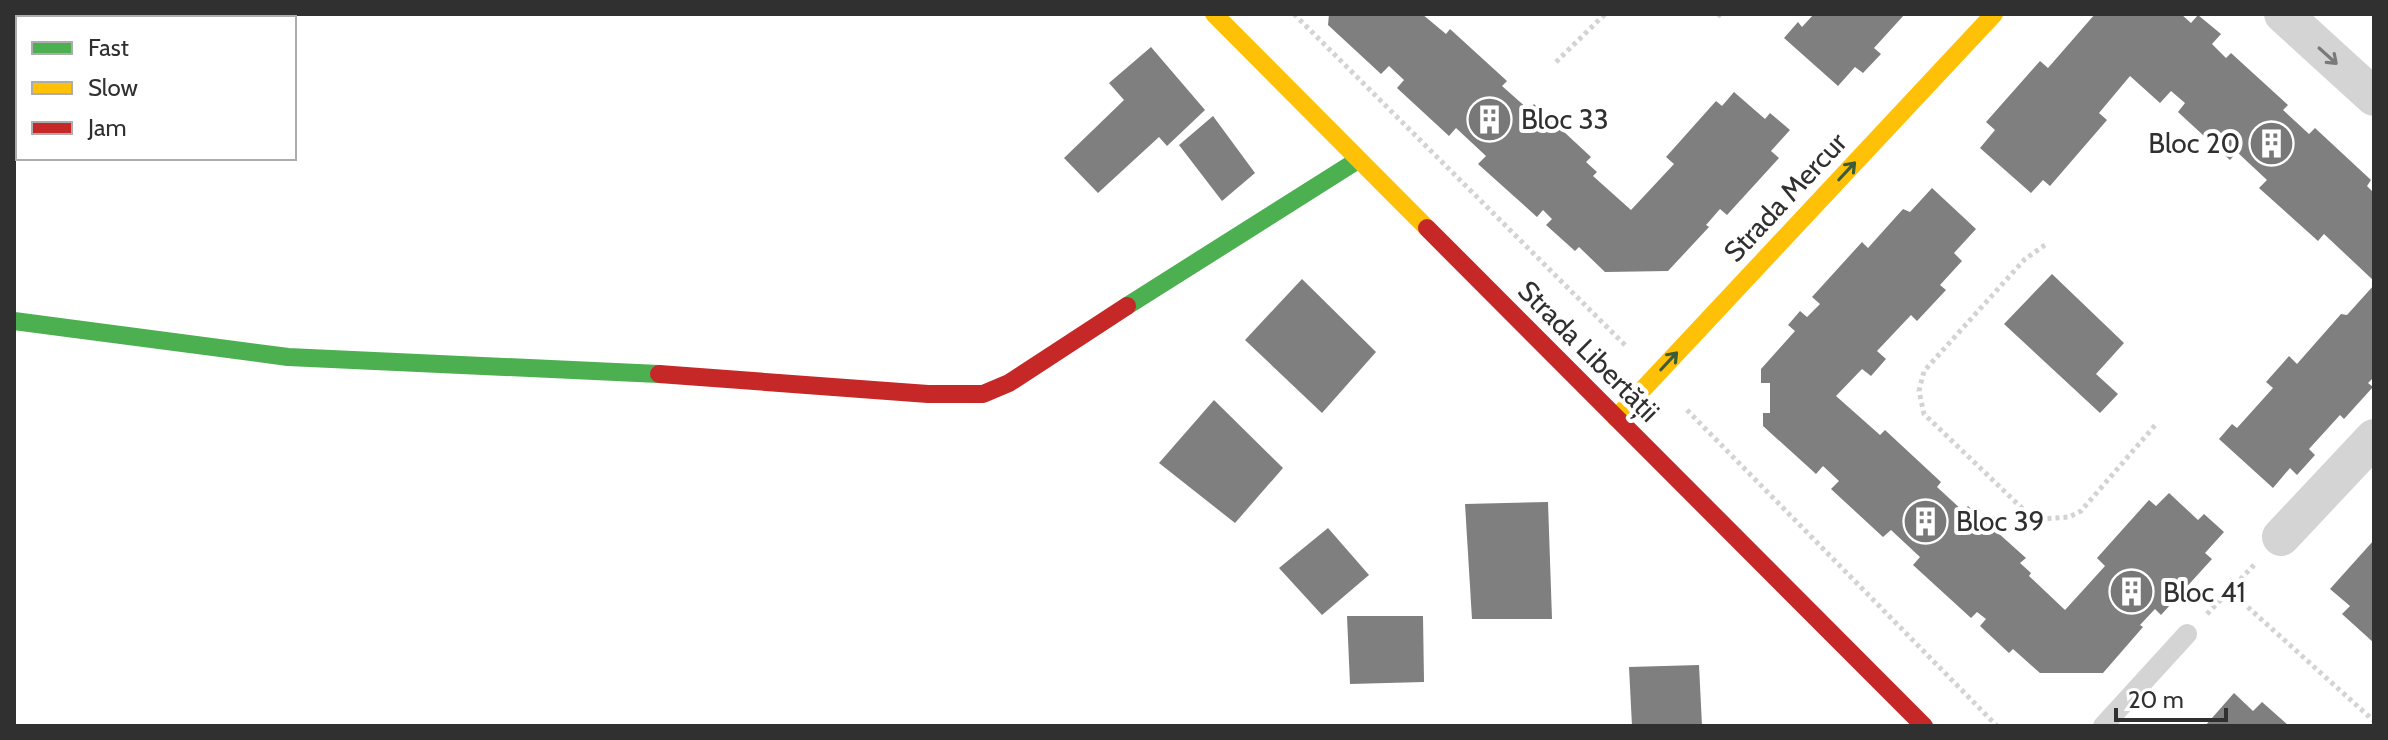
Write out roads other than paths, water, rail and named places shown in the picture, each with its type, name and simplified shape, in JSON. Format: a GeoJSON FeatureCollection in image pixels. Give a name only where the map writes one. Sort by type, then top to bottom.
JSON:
{"type":"FeatureCollection","features":[{"type":"Feature","properties":{"kind":"street","name":"Strada Libertății"},"geometry":{"type":"LineString","coordinates":[[1214,14],[1924,726]]}},
{"type":"Feature","properties":{"kind":"street","name":"Strada Mercur"},"geometry":{"type":"LineString","coordinates":[[1616,418],[1994,14]]}},
{"type":"Feature","properties":{"kind":"street"},"geometry":{"type":"LineString","coordinates":[[2283,14],[2374,97]]}},
{"type":"Feature","properties":{"kind":"street"},"geometry":{"type":"LineString","coordinates":[[14,321],[288,357],[639,373],[874,392],[983,394],[1009,383],[1048,355],[1358,160]]}},
{"type":"Feature","properties":{"kind":"street"},"geometry":{"type":"LineString","coordinates":[[2281,537],[2374,438]]}},
{"type":"Feature","properties":{"kind":"lane"},"geometry":{"type":"LineString","coordinates":[[2103,726],[2187,634]]}},
{"type":"Feature","properties":{"kind":"place","name":"Bloc 33"},"geometry":{"type":"Point","coordinates":[1490,119]}},
{"type":"Feature","properties":{"kind":"place","name":"Bloc 20"},"geometry":{"type":"Point","coordinates":[2271,143]}},
{"type":"Feature","properties":{"kind":"place","name":"Bloc 39"},"geometry":{"type":"Point","coordinates":[1925,521]}},
{"type":"Feature","properties":{"kind":"place","name":"Bloc 41"},"geometry":{"type":"Point","coordinates":[2132,592]}}]}
